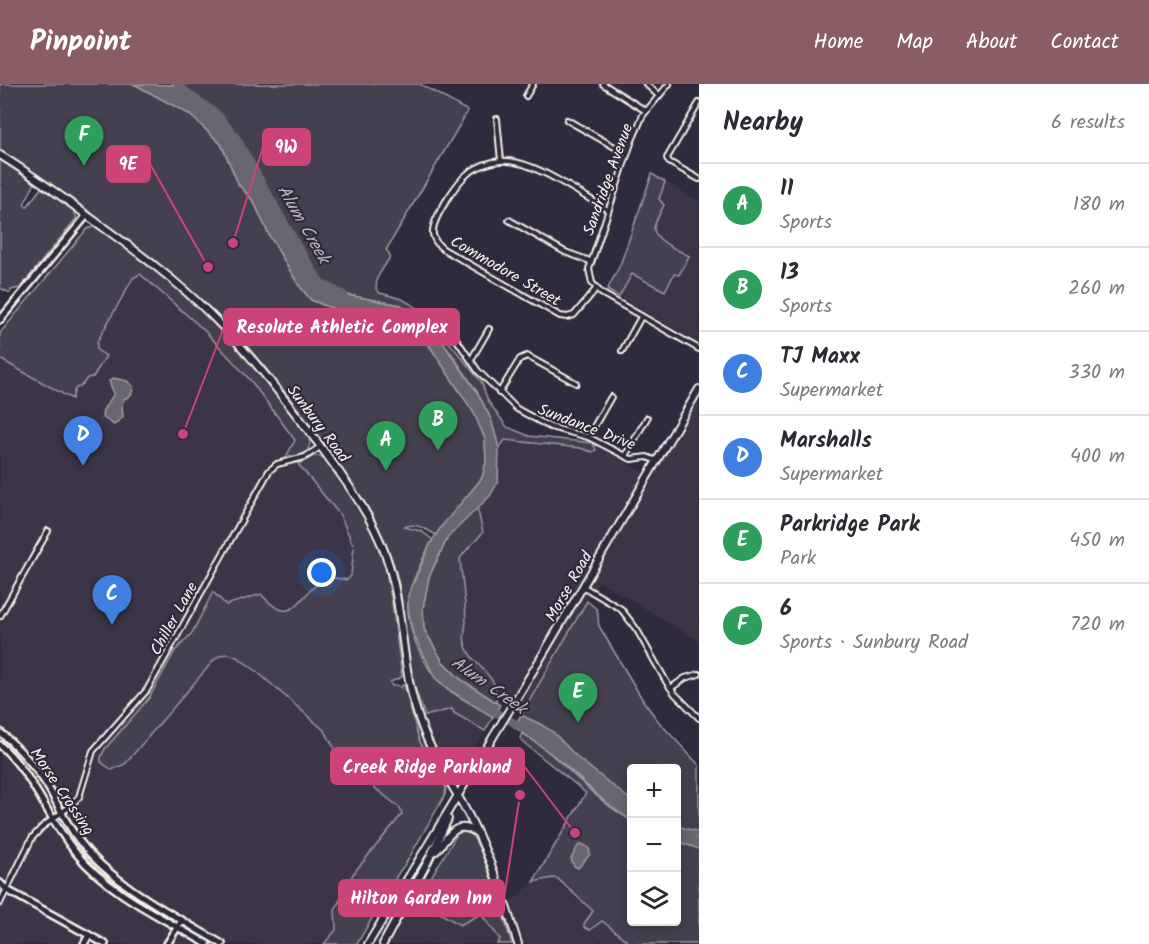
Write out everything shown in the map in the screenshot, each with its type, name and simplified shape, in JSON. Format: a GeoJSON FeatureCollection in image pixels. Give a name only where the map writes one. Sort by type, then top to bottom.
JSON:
{"type":"FeatureCollection","features":[{"type":"Feature","properties":{"kind":"main road","name":"Sunbury Road"},"geometry":{"type":"LineString","coordinates":[[0,155],[151,261],[210,314],[261,370],[370,517],[386,556],[396,598],[407,677],[421,725],[477,832],[518,944]]}},
{"type":"Feature","properties":{"kind":"main road"},"geometry":{"type":"LineString","coordinates":[[0,320],[87,215]]}},
{"type":"Feature","properties":{"kind":"main road","name":"Morse Road"},"geometry":{"type":"LineString","coordinates":[[368,944],[699,389]]}},
{"type":"Feature","properties":{"kind":"main road","name":"Morse Crossing"},"geometry":{"type":"LineString","coordinates":[[0,732],[33,766],[47,786],[69,845],[93,872],[118,891],[207,944]]}},
{"type":"Feature","properties":{"kind":"main road","name":"Morse Crossing"},"geometry":{"type":"LineString","coordinates":[[0,745],[97,861],[124,883],[222,944]]}},
{"type":"Feature","properties":{"kind":"main road"},"geometry":{"type":"LineString","coordinates":[[441,765],[461,770],[470,767],[482,756]]}},
{"type":"Feature","properties":{"kind":"main road","name":"Morse Road"},"geometry":{"type":"LineString","coordinates":[[383,944],[431,856],[458,796]]}},
{"type":"Feature","properties":{"kind":"main road"},"geometry":{"type":"LineString","coordinates":[[431,856],[459,826],[465,826],[477,832]]}},
{"type":"Feature","properties":{"kind":"main road"},"geometry":{"type":"LineString","coordinates":[[0,883],[7,890],[105,944]]}},
{"type":"Feature","properties":{"kind":"main road"},"geometry":{"type":"LineString","coordinates":[[0,889],[7,890]]}},
{"type":"Feature","properties":{"kind":"main road"},"geometry":{"type":"LineString","coordinates":[[167,944],[182,920]]}},
{"type":"Feature","properties":{"kind":"main road"},"geometry":{"type":"LineString","coordinates":[[84,944],[89,935]]}},
{"type":"Feature","properties":{"kind":"street"},"geometry":{"type":"LineString","coordinates":[[526,96],[533,84]]}},
{"type":"Feature","properties":{"kind":"street"},"geometry":{"type":"LineString","coordinates":[[603,84],[646,111]]}},
{"type":"Feature","properties":{"kind":"street"},"geometry":{"type":"LineString","coordinates":[[646,84],[659,96]]}},
{"type":"Feature","properties":{"kind":"street","name":"Sandridge Avenue"},"geometry":{"type":"LineString","coordinates":[[596,289],[590,276],[590,261],[627,154],[646,111],[669,84]]}},
{"type":"Feature","properties":{"kind":"street"},"geometry":{"type":"LineString","coordinates":[[699,103],[667,158],[669,162],[699,179]]}},
{"type":"Feature","properties":{"kind":"street"},"geometry":{"type":"LineString","coordinates":[[497,119],[501,161],[522,163],[538,170],[608,210]]}},
{"type":"Feature","properties":{"kind":"street"},"geometry":{"type":"LineString","coordinates":[[567,120],[627,154]]}},
{"type":"Feature","properties":{"kind":"street","name":"Commodore Street"},"geometry":{"type":"LineString","coordinates":[[501,161],[484,164],[468,173],[453,191],[434,226],[433,235],[436,243],[560,316],[574,315],[596,289]]}},
{"type":"Feature","properties":{"kind":"street"},"geometry":{"type":"LineString","coordinates":[[509,220],[565,252],[590,261]]}},
{"type":"Feature","properties":{"kind":"street"},"geometry":{"type":"LineString","coordinates":[[596,289],[699,349]]}},
{"type":"Feature","properties":{"kind":"street"},"geometry":{"type":"LineString","coordinates":[[622,351],[641,317]]}},
{"type":"Feature","properties":{"kind":"street","name":"Sundance Drive"},"geometry":{"type":"LineString","coordinates":[[444,321],[471,360],[499,393],[518,410],[541,423],[588,437],[625,456],[634,459],[647,457],[657,461]]}},
{"type":"Feature","properties":{"kind":"street"},"geometry":{"type":"LineString","coordinates":[[471,360],[489,329]]}},
{"type":"Feature","properties":{"kind":"street"},"geometry":{"type":"LineString","coordinates":[[499,393],[520,359],[525,356],[535,359],[576,383]]}},
{"type":"Feature","properties":{"kind":"street"},"geometry":{"type":"LineString","coordinates":[[588,437],[611,397]]}},
{"type":"Feature","properties":{"kind":"street"},"geometry":{"type":"LineString","coordinates":[[625,456],[647,418]]}},
{"type":"Feature","properties":{"kind":"street","name":"Chiller Lane"},"geometry":{"type":"LineString","coordinates":[[0,903],[28,843],[39,831],[73,804],[81,793],[93,752],[147,690],[269,471],[277,464],[305,458],[320,447]]}},
{"type":"Feature","properties":{"kind":"street"},"geometry":{"type":"LineString","coordinates":[[0,616],[48,531]]}},
{"type":"Feature","properties":{"kind":"street"},"geometry":{"type":"LineString","coordinates":[[583,586],[621,609],[637,630],[671,688],[699,718]]}},
{"type":"Feature","properties":{"kind":"street"},"geometry":{"type":"LineString","coordinates":[[671,688],[685,678],[699,674]]}},
{"type":"Feature","properties":{"kind":"shaded area"},"geometry":{"type":"Polygon","coordinates":[[[0,84],[134,84],[189,114],[221,144],[239,185],[254,202],[269,235],[298,284],[311,300],[344,313],[380,316],[405,324],[416,331],[429,345],[474,413],[485,438],[486,462],[482,478],[436,535],[416,526],[404,527],[421,531],[433,540],[418,569],[409,594],[409,619],[419,650],[435,677],[455,694],[493,717],[485,731],[454,713],[452,709],[425,716],[410,668],[396,570],[385,541],[362,498],[303,415],[245,344],[185,285],[116,231],[38,175],[0,152],[0,84]]]}},
{"type":"Feature","properties":{"kind":"shaded area"},"geometry":{"type":"Polygon","coordinates":[[[134,84],[176,85],[217,114],[234,134],[243,156],[264,192],[273,201],[321,283],[342,294],[401,305],[437,334],[477,392],[491,419],[499,448],[498,482],[490,496],[448,537],[429,577],[423,608],[424,629],[443,662],[459,678],[500,705],[493,717],[452,692],[435,678],[412,631],[408,608],[408,596],[430,544],[441,527],[482,478],[486,462],[485,439],[474,413],[429,345],[416,331],[405,324],[380,316],[344,313],[311,300],[298,284],[269,235],[254,202],[239,185],[221,144],[189,114],[134,84]]]}},
{"type":"Feature","properties":{"kind":"shaded area"},"geometry":{"type":"Polygon","coordinates":[[[173,84],[420,84],[468,111],[386,250],[390,257],[377,278],[376,289],[380,293],[402,299],[425,312],[482,383],[488,401],[507,427],[529,436],[593,443],[596,450],[592,452],[580,448],[505,440],[499,448],[491,419],[477,392],[452,354],[401,305],[342,294],[321,283],[273,201],[264,192],[243,156],[234,134],[217,114],[173,84]]]}},
{"type":"Feature","properties":{"kind":"shaded area"},"geometry":{"type":"Polygon","coordinates":[[[0,160],[35,183],[24,204],[27,207],[41,188],[69,206],[77,221],[75,220],[20,288],[11,290],[10,293],[0,288],[0,160]]]}},
{"type":"Feature","properties":{"kind":"shaded area"},"geometry":{"type":"Polygon","coordinates":[[[652,174],[665,182],[659,199],[664,205],[655,223],[655,233],[668,245],[689,256],[679,275],[674,274],[665,291],[632,274],[619,297],[607,290],[620,265],[652,174]]]}},
{"type":"Feature","properties":{"kind":"shaded area"},"geometry":{"type":"Polygon","coordinates":[[[665,182],[699,201],[699,343],[619,297],[631,274],[674,274],[689,257],[660,238],[655,232],[654,226],[664,206],[658,199],[665,182]]]}},
{"type":"Feature","properties":{"kind":"shaded area"},"geometry":{"type":"Polygon","coordinates":[[[95,227],[112,237],[161,275],[221,328],[252,362],[309,438],[307,451],[296,456],[287,455],[295,440],[251,381],[204,330],[140,274],[133,278],[97,342],[97,350],[106,356],[93,377],[87,378],[75,389],[72,399],[0,359],[0,333],[86,230],[95,227]]]}},
{"type":"Feature","properties":{"kind":"shaded area"},"geometry":{"type":"Polygon","coordinates":[[[139,274],[204,330],[251,381],[295,440],[290,457],[293,457],[340,515],[354,547],[351,576],[348,580],[333,578],[307,593],[292,611],[286,612],[272,606],[261,594],[226,605],[212,593],[192,633],[175,651],[149,698],[105,749],[125,764],[214,660],[221,655],[228,654],[237,657],[291,700],[325,731],[337,755],[400,808],[402,813],[353,874],[335,910],[336,930],[324,944],[0,944],[0,749],[16,764],[55,826],[82,799],[88,787],[94,757],[145,698],[242,526],[236,523],[144,688],[86,757],[82,780],[72,799],[68,803],[59,803],[46,778],[35,764],[0,729],[0,359],[72,398],[75,389],[83,384],[106,355],[97,350],[97,342],[134,278],[139,274]]]}},
{"type":"Feature","properties":{"kind":"shaded area"},"geometry":{"type":"Polygon","coordinates":[[[113,378],[127,381],[133,386],[133,391],[122,404],[123,417],[114,425],[102,417],[103,410],[114,394],[109,381],[113,378]]]}},
{"type":"Feature","properties":{"kind":"shaded area"},"geometry":{"type":"Polygon","coordinates":[[[699,390],[699,641],[599,581],[525,709],[497,694],[490,676],[470,654],[465,642],[466,619],[460,559],[483,532],[477,507],[490,496],[498,482],[499,448],[505,440],[580,448],[592,452],[595,447],[593,443],[649,475],[699,390]]]}},
{"type":"Feature","properties":{"kind":"shaded area"},"geometry":{"type":"Polygon","coordinates":[[[314,456],[325,459],[366,516],[386,561],[402,677],[390,682],[392,686],[397,685],[401,688],[404,685],[419,740],[446,788],[445,795],[357,944],[324,944],[336,930],[335,910],[353,874],[402,814],[400,808],[342,762],[325,731],[237,657],[228,654],[221,655],[214,660],[125,764],[112,770],[101,762],[105,749],[149,698],[175,651],[192,633],[213,592],[226,605],[261,594],[274,606],[283,610],[291,609],[298,604],[312,588],[321,582],[333,578],[347,580],[351,576],[354,547],[340,515],[298,464],[314,456]]]}},
{"type":"Feature","properties":{"kind":"shaded area"},"geometry":{"type":"Polygon","coordinates":[[[477,507],[483,532],[460,559],[466,619],[464,640],[468,651],[494,685],[497,693],[496,702],[459,678],[443,662],[424,629],[423,608],[429,577],[448,537],[477,507]]]}},
{"type":"Feature","properties":{"kind":"shaded area"},"geometry":{"type":"Polygon","coordinates":[[[587,601],[597,610],[599,626],[644,702],[659,722],[699,765],[699,845],[681,836],[681,764],[627,764],[627,806],[521,715],[587,601]]]}},
{"type":"Feature","properties":{"kind":"shaded area"},"geometry":{"type":"Polygon","coordinates":[[[452,709],[454,713],[485,731],[451,790],[446,788],[419,740],[413,719],[452,709]]]}},
{"type":"Feature","properties":{"kind":"shaded area"},"geometry":{"type":"Polygon","coordinates":[[[521,715],[553,732],[579,759],[627,797],[627,817],[605,802],[554,756],[514,727],[521,715]]]}},
{"type":"Feature","properties":{"kind":"shaded area"},"geometry":{"type":"Polygon","coordinates":[[[522,733],[536,743],[602,800],[627,818],[627,926],[681,926],[681,842],[699,849],[699,944],[627,944],[626,940],[602,921],[590,930],[584,927],[593,911],[558,879],[533,882],[586,793],[520,738],[522,733]]]}},
{"type":"Feature","properties":{"kind":"shaded area"},"geometry":{"type":"Polygon","coordinates":[[[681,827],[699,832],[699,838],[694,840],[699,845],[699,849],[681,842],[681,827]]]}},
{"type":"Feature","properties":{"kind":"shaded area"},"geometry":{"type":"Polygon","coordinates":[[[466,829],[473,836],[486,864],[512,944],[497,944],[500,939],[481,914],[460,925],[417,900],[457,834],[466,829]]]}},
{"type":"Feature","properties":{"kind":"shaded area"},"geometry":{"type":"Polygon","coordinates":[[[582,844],[589,848],[590,854],[578,868],[574,866],[571,859],[578,846],[582,844]]]}},
{"type":"Feature","properties":{"kind":"shaded area"},"geometry":{"type":"Polygon","coordinates":[[[558,879],[591,907],[593,914],[584,924],[602,921],[627,940],[627,944],[605,944],[600,940],[594,944],[512,944],[500,908],[511,902],[533,882],[558,879]]]}},
{"type":"Feature","properties":{"kind":"shaded area"},"geometry":{"type":"Polygon","coordinates":[[[405,893],[460,924],[481,914],[500,939],[497,944],[375,944],[405,893]]]}},
{"type":"Feature","properties":{"kind":"waterway","name":"Alum Creek"},"geometry":{"type":"LineString","coordinates":[[178,86],[217,114],[234,134],[321,283],[344,295]]}},
{"type":"Feature","properties":{"kind":"waterway","name":"Alum Creek"},"geometry":{"type":"LineString","coordinates":[[488,708],[525,729]]}},
{"type":"Feature","properties":{"kind":"waterway","name":"Alum Creek"},"geometry":{"type":"LineString","coordinates":[[681,836],[699,844]]}},
{"type":"Feature","properties":{"kind":"place","name":"6"},"geometry":{"type":"Point","coordinates":[84,166]}},
{"type":"Feature","properties":{"kind":"place","name":"9W"},"geometry":{"type":"Point","coordinates":[233,243]}},
{"type":"Feature","properties":{"kind":"place","name":"9E"},"geometry":{"type":"Point","coordinates":[208,267]}},
{"type":"Feature","properties":{"kind":"place","name":"Resolute Athletic Complex"},"geometry":{"type":"Point","coordinates":[183,434]}},
{"type":"Feature","properties":{"kind":"place","name":"13"},"geometry":{"type":"Point","coordinates":[438,451]}},
{"type":"Feature","properties":{"kind":"place","name":"Marshalls"},"geometry":{"type":"Point","coordinates":[83,466]}},
{"type":"Feature","properties":{"kind":"place","name":"11"},"geometry":{"type":"Point","coordinates":[386,471]}},
{"type":"Feature","properties":{"kind":"place","name":"TJ Maxx"},"geometry":{"type":"Point","coordinates":[112,625]}},
{"type":"Feature","properties":{"kind":"place","name":"Parkridge Park"},"geometry":{"type":"Point","coordinates":[578,723]}},
{"type":"Feature","properties":{"kind":"place","name":"Hilton Garden Inn"},"geometry":{"type":"Point","coordinates":[520,795]}},
{"type":"Feature","properties":{"kind":"place","name":"Creek Ridge Parkland"},"geometry":{"type":"Point","coordinates":[575,833]}}]}
